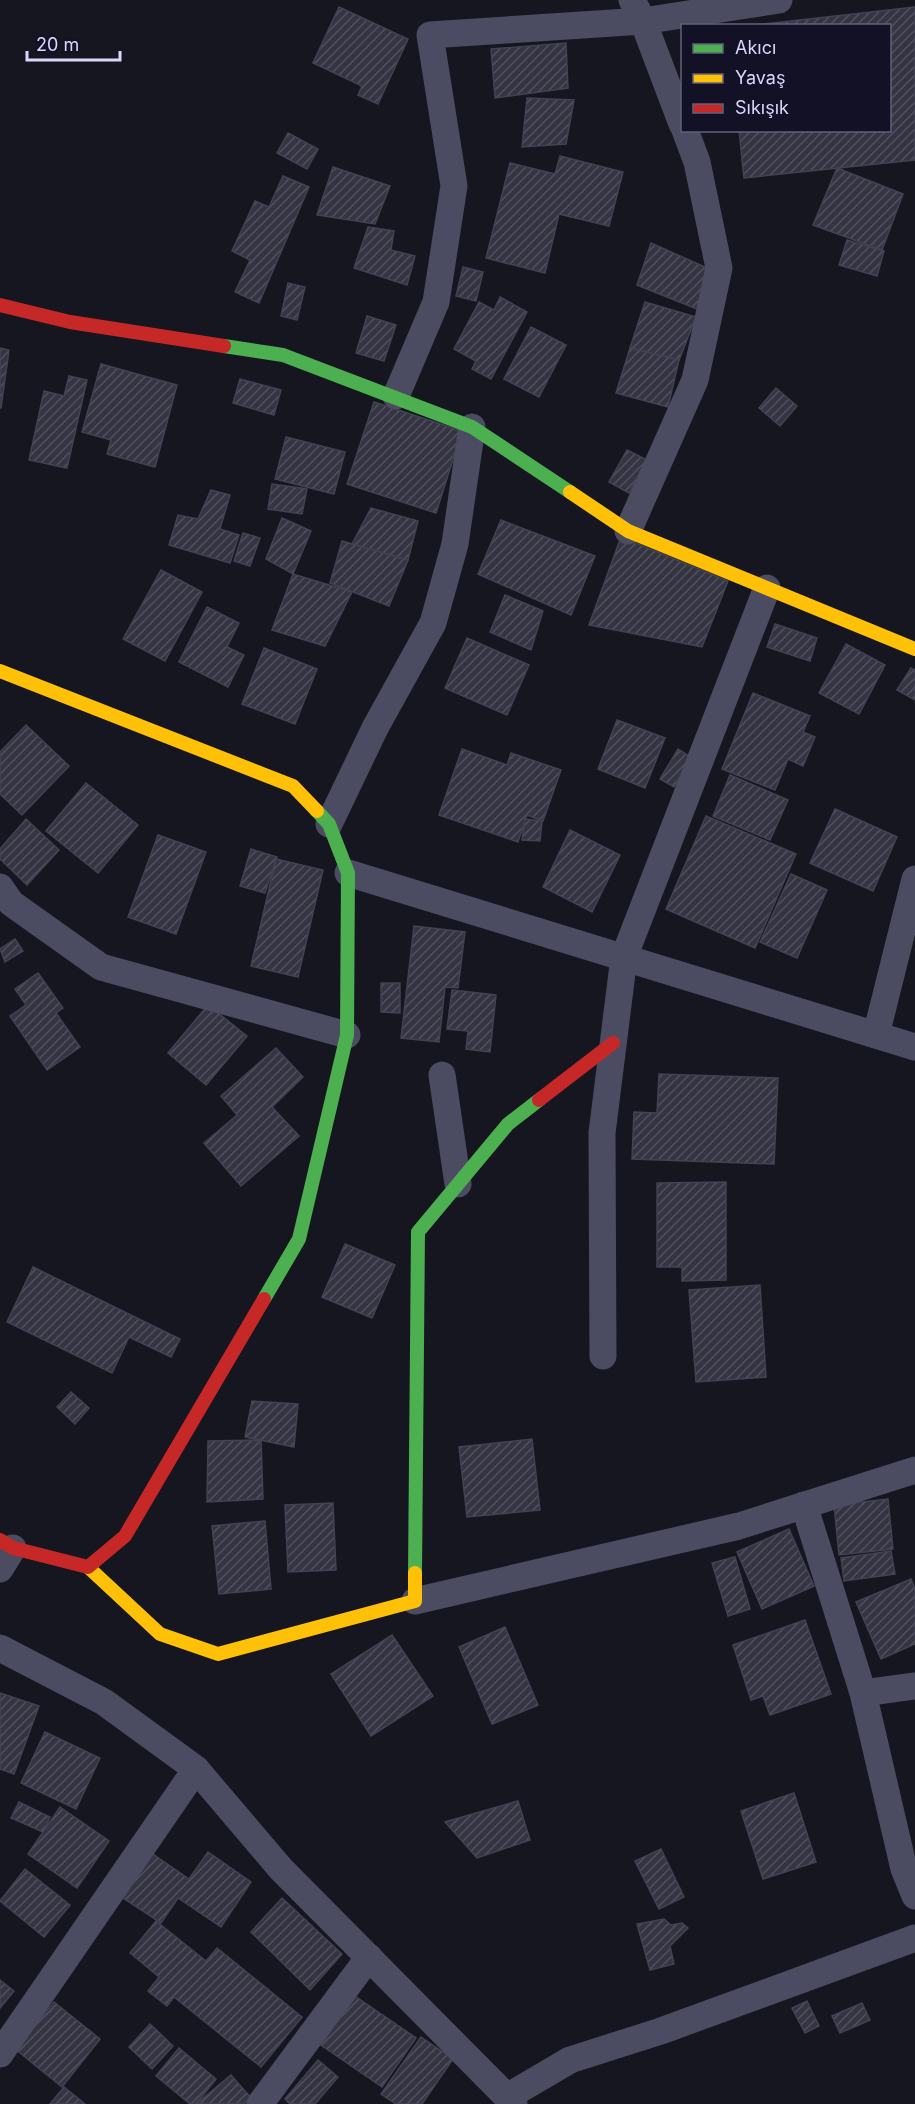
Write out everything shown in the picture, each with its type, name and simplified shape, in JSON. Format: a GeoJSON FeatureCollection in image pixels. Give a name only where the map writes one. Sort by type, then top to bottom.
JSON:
{"type":"FeatureCollection","features":[{"type":"Feature","properties":{"kind":"street"},"geometry":{"type":"LineString","coordinates":[[396,396],[436,302],[454,186],[430,35],[637,10],[779,0]]}},
{"type":"Feature","properties":{"kind":"street"},"geometry":{"type":"LineString","coordinates":[[637,10],[681,121]]}},
{"type":"Feature","properties":{"kind":"street"},"geometry":{"type":"LineString","coordinates":[[628,531],[695,380],[719,268],[697,162],[686,132]]}},
{"type":"Feature","properties":{"kind":"street"},"geometry":{"type":"LineString","coordinates":[[0,305],[70,322],[283,355],[396,396],[472,428],[628,531],[915,649]]}},
{"type":"Feature","properties":{"kind":"street"},"geometry":{"type":"LineString","coordinates":[[329,824],[375,728],[433,623],[454,544],[472,428]]}},
{"type":"Feature","properties":{"kind":"street"},"geometry":{"type":"LineString","coordinates":[[603,1356],[602,1133],[624,957],[767,588]]}},
{"type":"Feature","properties":{"kind":"street"},"geometry":{"type":"LineString","coordinates":[[0,671],[293,786],[329,824],[348,873],[347,1035],[299,1239],[125,1536],[88,1567]]}},
{"type":"Feature","properties":{"kind":"street"},"geometry":{"type":"LineString","coordinates":[[348,873],[915,1047]]}},
{"type":"Feature","properties":{"kind":"street"},"geometry":{"type":"LineString","coordinates":[[876,1035],[915,879]]}},
{"type":"Feature","properties":{"kind":"street"},"geometry":{"type":"LineString","coordinates":[[0,887],[11,903],[101,967],[347,1035]]}},
{"type":"Feature","properties":{"kind":"street"},"geometry":{"type":"LineString","coordinates":[[415,1602],[418,1232],[508,1124],[613,1043]]}},
{"type":"Feature","properties":{"kind":"street"},"geometry":{"type":"LineString","coordinates":[[442,1075],[458,1184]]}},
{"type":"Feature","properties":{"kind":"street"},"geometry":{"type":"LineString","coordinates":[[4,1552],[88,1567],[160,1634],[218,1654],[415,1602],[739,1526],[915,1470]]}},
{"type":"Feature","properties":{"kind":"street"},"geometry":{"type":"LineString","coordinates":[[804,1505],[863,1693],[904,1869],[915,1896]]}},
{"type":"Feature","properties":{"kind":"street"},"geometry":{"type":"LineString","coordinates":[[0,1648],[104,1702],[196,1769],[281,1869],[510,2101],[570,2060],[661,2031],[915,1938]]}},
{"type":"Feature","properties":{"kind":"street"},"geometry":{"type":"LineString","coordinates":[[863,1693],[915,1686]]}},
{"type":"Feature","properties":{"kind":"street"},"geometry":{"type":"LineString","coordinates":[[0,2054],[196,1769]]}},
{"type":"Feature","properties":{"kind":"street"},"geometry":{"type":"LineString","coordinates":[[260,2104],[369,1957]]}},
{"type":"Feature","properties":{"kind":"building"},"geometry":{"type":"Polygon","coordinates":[[[339,7],[408,39],[378,104],[358,95],[362,86],[313,63],[339,7]]]}},
{"type":"Feature","properties":{"kind":"building"},"geometry":{"type":"Polygon","coordinates":[[[915,7],[915,160],[744,178],[739,132],[891,132],[891,24],[765,24],[915,7]]]}},
{"type":"Feature","properties":{"kind":"building"},"geometry":{"type":"Polygon","coordinates":[[[566,43],[568,88],[495,98],[491,49],[566,43]]]}},
{"type":"Feature","properties":{"kind":"building"},"geometry":{"type":"Polygon","coordinates":[[[527,98],[574,100],[566,144],[522,147],[527,98]]]}},
{"type":"Feature","properties":{"kind":"building"},"geometry":{"type":"Polygon","coordinates":[[[288,133],[318,149],[307,169],[277,153],[288,133]]]}},
{"type":"Feature","properties":{"kind":"building"},"geometry":{"type":"Polygon","coordinates":[[[560,156],[623,172],[609,226],[559,214],[545,273],[486,258],[510,163],[555,174],[560,156]]]}},
{"type":"Feature","properties":{"kind":"building"},"geometry":{"type":"Polygon","coordinates":[[[333,167],[390,186],[375,224],[317,215],[333,167]]]}},
{"type":"Feature","properties":{"kind":"building"},"geometry":{"type":"Polygon","coordinates":[[[837,168],[903,194],[882,250],[813,225],[837,168]]]}},
{"type":"Feature","properties":{"kind":"building"},"geometry":{"type":"Polygon","coordinates":[[[283,176],[309,187],[259,303],[235,292],[250,260],[232,251],[255,201],[269,207],[283,176]]]}},
{"type":"Feature","properties":{"kind":"building"},"geometry":{"type":"Polygon","coordinates":[[[368,227],[394,231],[391,250],[415,256],[407,285],[354,268],[368,227]]]}},
{"type":"Feature","properties":{"kind":"building"},"geometry":{"type":"Polygon","coordinates":[[[847,240],[884,251],[877,276],[839,265],[847,240]]]}},
{"type":"Feature","properties":{"kind":"building"},"geometry":{"type":"Polygon","coordinates":[[[651,243],[707,268],[697,309],[637,285],[651,243]]]}},
{"type":"Feature","properties":{"kind":"building"},"geometry":{"type":"Polygon","coordinates":[[[463,267],[483,272],[476,301],[456,296],[463,267]]]}},
{"type":"Feature","properties":{"kind":"building"},"geometry":{"type":"Polygon","coordinates":[[[288,283],[305,287],[297,320],[281,316],[288,283]]]}},
{"type":"Feature","properties":{"kind":"building"},"geometry":{"type":"Polygon","coordinates":[[[500,297],[527,312],[491,379],[472,369],[476,361],[454,349],[479,302],[494,310],[500,297]]]}},
{"type":"Feature","properties":{"kind":"building"},"geometry":{"type":"Polygon","coordinates":[[[645,302],[696,317],[679,360],[630,348],[645,302]]]}},
{"type":"Feature","properties":{"kind":"building"},"geometry":{"type":"Polygon","coordinates":[[[367,316],[396,325],[384,361],[356,353],[367,316]]]}},
{"type":"Feature","properties":{"kind":"building"},"geometry":{"type":"Polygon","coordinates":[[[531,327],[566,345],[539,397],[504,379],[531,327]]]}},
{"type":"Feature","properties":{"kind":"building"},"geometry":{"type":"Polygon","coordinates":[[[0,348],[9,350],[1,408],[0,408],[0,348]]]}},
{"type":"Feature","properties":{"kind":"building"},"geometry":{"type":"Polygon","coordinates":[[[630,348],[679,360],[668,407],[616,393],[630,348]]]}},
{"type":"Feature","properties":{"kind":"building"},"geometry":{"type":"Polygon","coordinates":[[[101,364],[177,385],[155,467],[107,454],[111,440],[82,432],[101,364]]]}},
{"type":"Feature","properties":{"kind":"building"},"geometry":{"type":"Polygon","coordinates":[[[69,376],[87,380],[67,468],[29,460],[44,391],[64,396],[69,376]]]}},
{"type":"Feature","properties":{"kind":"building"},"geometry":{"type":"Polygon","coordinates":[[[240,379],[281,390],[274,415],[233,403],[240,379]]]}},
{"type":"Feature","properties":{"kind":"building"},"geometry":{"type":"Polygon","coordinates":[[[776,388],[797,406],[780,426],[759,408],[776,388]]]}},
{"type":"Feature","properties":{"kind":"building"},"geometry":{"type":"Polygon","coordinates":[[[374,402],[462,431],[436,513],[347,484],[374,402]]]}},
{"type":"Feature","properties":{"kind":"building"},"geometry":{"type":"Polygon","coordinates":[[[286,437],[345,452],[334,494],[275,479],[286,437]]]}},
{"type":"Feature","properties":{"kind":"building"},"geometry":{"type":"Polygon","coordinates":[[[627,450],[647,460],[629,493],[609,482],[627,450]]]}},
{"type":"Feature","properties":{"kind":"building"},"geometry":{"type":"Polygon","coordinates":[[[272,484],[307,489],[302,514],[268,509],[272,484]]]}},
{"type":"Feature","properties":{"kind":"building"},"geometry":{"type":"Polygon","coordinates":[[[211,490],[230,495],[220,529],[239,535],[230,563],[169,545],[178,515],[198,519],[211,490]]]}},
{"type":"Feature","properties":{"kind":"building"},"geometry":{"type":"Polygon","coordinates":[[[371,508],[418,521],[408,560],[352,544],[371,508]]]}},
{"type":"Feature","properties":{"kind":"building"},"geometry":{"type":"Polygon","coordinates":[[[282,518],[311,531],[293,574],[266,559],[282,518]]]}},
{"type":"Feature","properties":{"kind":"building"},"geometry":{"type":"Polygon","coordinates":[[[501,520],[595,556],[571,615],[478,574],[501,520]]]}},
{"type":"Feature","properties":{"kind":"building"},"geometry":{"type":"Polygon","coordinates":[[[243,533],[260,538],[250,566],[234,561],[243,533]]]}},
{"type":"Feature","properties":{"kind":"building"},"geometry":{"type":"Polygon","coordinates":[[[621,537],[728,581],[702,647],[589,625],[621,537]]]}},
{"type":"Feature","properties":{"kind":"building"},"geometry":{"type":"Polygon","coordinates":[[[342,541],[408,560],[389,606],[330,583],[342,541]]]}},
{"type":"Feature","properties":{"kind":"building"},"geometry":{"type":"Polygon","coordinates":[[[161,570],[202,592],[165,661],[123,639],[161,570]]]}},
{"type":"Feature","properties":{"kind":"building"},"geometry":{"type":"Polygon","coordinates":[[[293,574],[352,592],[325,646],[272,630],[293,574]]]}},
{"type":"Feature","properties":{"kind":"building"},"geometry":{"type":"Polygon","coordinates":[[[505,595],[543,611],[531,650],[490,632],[505,595]]]}},
{"type":"Feature","properties":{"kind":"building"},"geometry":{"type":"Polygon","coordinates":[[[207,607],[239,623],[227,647],[244,655],[228,687],[179,662],[207,607]]]}},
{"type":"Feature","properties":{"kind":"building"},"geometry":{"type":"Polygon","coordinates":[[[775,624],[817,638],[810,661],[767,647],[775,624]]]}},
{"type":"Feature","properties":{"kind":"building"},"geometry":{"type":"Polygon","coordinates":[[[467,638],[529,665],[507,715],[445,688],[467,638]]]}},
{"type":"Feature","properties":{"kind":"building"},"geometry":{"type":"Polygon","coordinates":[[[846,644],[885,665],[859,714],[819,693],[846,644]]]}},
{"type":"Feature","properties":{"kind":"building"},"geometry":{"type":"Polygon","coordinates":[[[264,648],[317,669],[295,724],[242,704],[264,648]]]}},
{"type":"Feature","properties":{"kind":"building"},"geometry":{"type":"Polygon","coordinates":[[[911,668],[915,670],[915,700],[897,690],[911,668]]]}},
{"type":"Feature","properties":{"kind":"building"},"geometry":{"type":"Polygon","coordinates":[[[753,693],[810,716],[803,732],[815,737],[803,766],[788,759],[775,790],[722,769],[753,693]]]}},
{"type":"Feature","properties":{"kind":"building"},"geometry":{"type":"Polygon","coordinates":[[[617,720],[665,738],[645,788],[598,769],[617,720]]]}},
{"type":"Feature","properties":{"kind":"building"},"geometry":{"type":"Polygon","coordinates":[[[26,725],[69,766],[22,815],[0,794],[0,752],[26,725]]]}},
{"type":"Feature","properties":{"kind":"building"},"geometry":{"type":"Polygon","coordinates":[[[462,749],[507,765],[511,753],[561,770],[543,821],[527,815],[518,842],[439,815],[462,749]]]}},
{"type":"Feature","properties":{"kind":"building"},"geometry":{"type":"Polygon","coordinates":[[[678,749],[692,758],[674,787],[660,779],[678,749]]]}},
{"type":"Feature","properties":{"kind":"building"},"geometry":{"type":"Polygon","coordinates":[[[730,775],[788,800],[770,840],[713,816],[730,775]]]}},
{"type":"Feature","properties":{"kind":"building"},"geometry":{"type":"Polygon","coordinates":[[[86,783],[138,825],[98,873],[46,831],[86,783]]]}},
{"type":"Feature","properties":{"kind":"building"},"geometry":{"type":"Polygon","coordinates":[[[835,809],[897,837],[873,891],[810,863],[835,809]]]}},
{"type":"Feature","properties":{"kind":"building"},"geometry":{"type":"Polygon","coordinates":[[[706,816],[796,854],[755,948],[666,909],[706,816]]]}},
{"type":"Feature","properties":{"kind":"building"},"geometry":{"type":"Polygon","coordinates":[[[26,819],[59,850],[27,885],[0,859],[0,849],[26,819]]]}},
{"type":"Feature","properties":{"kind":"building"},"geometry":{"type":"Polygon","coordinates":[[[525,819],[542,821],[540,841],[522,840],[525,819]]]}},
{"type":"Feature","properties":{"kind":"building"},"geometry":{"type":"Polygon","coordinates":[[[570,830],[620,855],[592,912],[543,887],[570,830]]]}},
{"type":"Feature","properties":{"kind":"building"},"geometry":{"type":"Polygon","coordinates":[[[158,835],[206,852],[176,934],[128,917],[158,835]]]}},
{"type":"Feature","properties":{"kind":"building"},"geometry":{"type":"Polygon","coordinates":[[[251,849],[277,857],[265,893],[240,886],[251,849]]]}},
{"type":"Feature","properties":{"kind":"building"},"geometry":{"type":"Polygon","coordinates":[[[276,859],[323,870],[298,977],[251,966],[276,859]]]}},
{"type":"Feature","properties":{"kind":"building"},"geometry":{"type":"Polygon","coordinates":[[[791,874],[827,890],[797,958],[760,942],[791,874]]]}},
{"type":"Feature","properties":{"kind":"building"},"geometry":{"type":"Polygon","coordinates":[[[414,926],[465,932],[458,988],[445,987],[439,1042],[401,1038],[414,926]]]}},
{"type":"Feature","properties":{"kind":"building"},"geometry":{"type":"Polygon","coordinates":[[[15,939],[23,951],[5,962],[0,949],[15,939]]]}},
{"type":"Feature","properties":{"kind":"building"},"geometry":{"type":"Polygon","coordinates":[[[38,973],[63,1008],[56,1013],[80,1047],[47,1070],[10,1016],[26,1005],[15,989],[38,973]]]}},
{"type":"Feature","properties":{"kind":"building"},"geometry":{"type":"Polygon","coordinates":[[[381,983],[400,983],[400,1013],[381,1012],[381,983]]]}},
{"type":"Feature","properties":{"kind":"building"},"geometry":{"type":"Polygon","coordinates":[[[452,990],[496,995],[490,1052],[466,1049],[468,1031],[447,1029],[452,990]]]}},
{"type":"Feature","properties":{"kind":"building"},"geometry":{"type":"Polygon","coordinates":[[[208,1005],[247,1036],[206,1085],[168,1053],[208,1005]]]}},
{"type":"Feature","properties":{"kind":"building"},"geometry":{"type":"Polygon","coordinates":[[[276,1048],[303,1077],[272,1107],[299,1136],[241,1186],[204,1143],[237,1115],[221,1096],[276,1048]]]}},
{"type":"Feature","properties":{"kind":"building"},"geometry":{"type":"Polygon","coordinates":[[[659,1074],[778,1078],[774,1164],[632,1159],[634,1112],[657,1113],[659,1074]]]}},
{"type":"Feature","properties":{"kind":"building"},"geometry":{"type":"Polygon","coordinates":[[[726,1182],[726,1280],[682,1281],[682,1267],[657,1267],[657,1183],[726,1182]]]}},
{"type":"Feature","properties":{"kind":"building"},"geometry":{"type":"Polygon","coordinates":[[[345,1244],[395,1265],[372,1318],[322,1297],[345,1244]]]}},
{"type":"Feature","properties":{"kind":"building"},"geometry":{"type":"Polygon","coordinates":[[[33,1267],[180,1339],[171,1357],[129,1337],[112,1373],[7,1322],[33,1267]]]}},
{"type":"Feature","properties":{"kind":"building"},"geometry":{"type":"Polygon","coordinates":[[[760,1285],[766,1377],[696,1382],[689,1290],[760,1285]]]}},
{"type":"Feature","properties":{"kind":"building"},"geometry":{"type":"Polygon","coordinates":[[[71,1392],[89,1408],[75,1424],[57,1407],[71,1392]]]}},
{"type":"Feature","properties":{"kind":"building"},"geometry":{"type":"Polygon","coordinates":[[[252,1401],[298,1404],[294,1447],[245,1437],[252,1401]]]}},
{"type":"Feature","properties":{"kind":"building"},"geometry":{"type":"Polygon","coordinates":[[[532,1439],[540,1510],[467,1517],[459,1447],[532,1439]]]}},
{"type":"Feature","properties":{"kind":"building"},"geometry":{"type":"Polygon","coordinates":[[[261,1440],[263,1499],[207,1502],[208,1441],[261,1440]]]}},
{"type":"Feature","properties":{"kind":"building"},"geometry":{"type":"Polygon","coordinates":[[[888,1499],[893,1549],[839,1555],[834,1505],[888,1499]]]}},
{"type":"Feature","properties":{"kind":"building"},"geometry":{"type":"Polygon","coordinates":[[[333,1503],[336,1570],[288,1572],[285,1505],[333,1503]]]}},
{"type":"Feature","properties":{"kind":"building"},"geometry":{"type":"Polygon","coordinates":[[[265,1521],[271,1589],[219,1594],[212,1526],[265,1521]]]}},
{"type":"Feature","properties":{"kind":"building"},"geometry":{"type":"Polygon","coordinates":[[[789,1529],[814,1586],[762,1609],[737,1552],[789,1529]]]}},
{"type":"Feature","properties":{"kind":"building"},"geometry":{"type":"Polygon","coordinates":[[[891,1551],[895,1574],[844,1581],[841,1558],[891,1551]]]}},
{"type":"Feature","properties":{"kind":"building"},"geometry":{"type":"Polygon","coordinates":[[[735,1557],[750,1609],[728,1616],[712,1563],[735,1557]]]}},
{"type":"Feature","properties":{"kind":"building"},"geometry":{"type":"Polygon","coordinates":[[[911,1579],[915,1589],[915,1644],[881,1659],[856,1602],[911,1579]]]}},
{"type":"Feature","properties":{"kind":"building"},"geometry":{"type":"Polygon","coordinates":[[[805,1620],[831,1694],[770,1715],[763,1696],[751,1700],[733,1645],[805,1620]]]}},
{"type":"Feature","properties":{"kind":"building"},"geometry":{"type":"Polygon","coordinates":[[[505,1627],[538,1705],[492,1724],[459,1647],[505,1627]]]}},
{"type":"Feature","properties":{"kind":"building"},"geometry":{"type":"Polygon","coordinates":[[[392,1635],[433,1696],[371,1736],[331,1674],[392,1635]]]}},
{"type":"Feature","properties":{"kind":"building"},"geometry":{"type":"Polygon","coordinates":[[[0,1693],[39,1706],[14,1774],[0,1769],[0,1693]]]}},
{"type":"Feature","properties":{"kind":"building"},"geometry":{"type":"Polygon","coordinates":[[[45,1732],[100,1758],[76,1809],[21,1783],[45,1732]]]}},
{"type":"Feature","properties":{"kind":"building"},"geometry":{"type":"Polygon","coordinates":[[[794,1793],[816,1862],[763,1879],[741,1811],[794,1793]]]}},
{"type":"Feature","properties":{"kind":"building"},"geometry":{"type":"Polygon","coordinates":[[[518,1801],[530,1840],[477,1858],[445,1822],[518,1801]]]}},
{"type":"Feature","properties":{"kind":"building"},"geometry":{"type":"Polygon","coordinates":[[[19,1802],[50,1817],[43,1832],[11,1818],[19,1802]]]}},
{"type":"Feature","properties":{"kind":"building"},"geometry":{"type":"Polygon","coordinates":[[[60,1807],[109,1841],[77,1888],[28,1854],[60,1807]]]}},
{"type":"Feature","properties":{"kind":"building"},"geometry":{"type":"Polygon","coordinates":[[[661,1849],[684,1897],[659,1909],[635,1861],[661,1849]]]}},
{"type":"Feature","properties":{"kind":"building"},"geometry":{"type":"Polygon","coordinates":[[[150,1852],[189,1879],[208,1852],[251,1882],[221,1927],[178,1898],[161,1923],[120,1896],[150,1852]]]}},
{"type":"Feature","properties":{"kind":"building"},"geometry":{"type":"Polygon","coordinates":[[[25,1869],[70,1905],[44,1937],[0,1901],[25,1869]]]}},
{"type":"Feature","properties":{"kind":"building"},"geometry":{"type":"Polygon","coordinates":[[[282,1898],[342,1954],[310,1990],[251,1932],[282,1898]]]}},
{"type":"Feature","properties":{"kind":"building"},"geometry":{"type":"Polygon","coordinates":[[[664,1919],[671,1925],[682,1923],[688,1928],[670,1946],[674,1964],[650,1970],[637,1924],[664,1919]]]}},
{"type":"Feature","properties":{"kind":"building"},"geometry":{"type":"Polygon","coordinates":[[[156,1921],[206,1961],[217,1948],[302,2017],[261,2067],[174,1997],[167,2006],[148,1991],[159,1977],[130,1953],[156,1921]]]}},
{"type":"Feature","properties":{"kind":"building"},"geometry":{"type":"Polygon","coordinates":[[[0,1980],[14,1991],[0,2008],[0,1980]]]}},
{"type":"Feature","properties":{"kind":"building"},"geometry":{"type":"Polygon","coordinates":[[[355,1996],[416,2038],[382,2087],[321,2045],[355,1996]]]}},
{"type":"Feature","properties":{"kind":"building"},"geometry":{"type":"Polygon","coordinates":[[[807,2001],[819,2026],[805,2033],[792,2008],[807,2001]]]}},
{"type":"Feature","properties":{"kind":"building"},"geometry":{"type":"Polygon","coordinates":[[[54,2002],[100,2039],[62,2087],[15,2049],[54,2002]]]}},
{"type":"Feature","properties":{"kind":"building"},"geometry":{"type":"Polygon","coordinates":[[[862,2003],[870,2020],[840,2033],[832,2016],[862,2003]]]}},
{"type":"Feature","properties":{"kind":"building"},"geometry":{"type":"Polygon","coordinates":[[[150,2024],[173,2046],[152,2069],[129,2047],[150,2024]]]}},
{"type":"Feature","properties":{"kind":"building"},"geometry":{"type":"Polygon","coordinates":[[[421,2037],[453,2059],[422,2104],[396,2104],[381,2094],[421,2037]]]}},
{"type":"Feature","properties":{"kind":"building"},"geometry":{"type":"Polygon","coordinates":[[[179,2048],[216,2079],[196,2104],[190,2104],[156,2076],[179,2048]]]}},
{"type":"Feature","properties":{"kind":"building"},"geometry":{"type":"Polygon","coordinates":[[[318,2060],[338,2077],[315,2104],[290,2104],[285,2099],[318,2060]]]}},
{"type":"Feature","properties":{"kind":"building"},"geometry":{"type":"Polygon","coordinates":[[[231,2075],[251,2098],[244,2104],[196,2104],[231,2075]]]}},
{"type":"Feature","properties":{"kind":"building"},"geometry":{"type":"Polygon","coordinates":[[[64,2087],[85,2104],[50,2104],[64,2087]]]}},
{"type":"Feature","properties":{"kind":"traffic: fast"},"geometry":{"type":"LineString","coordinates":[[224,346],[283,355],[472,427],[570,492]]}},
{"type":"Feature","properties":{"kind":"traffic: fast"},"geometry":{"type":"LineString","coordinates":[[264,1299],[299,1239],[347,1035],[348,873],[329,824],[317,811]]}},
{"type":"Feature","properties":{"kind":"traffic: fast"},"geometry":{"type":"LineString","coordinates":[[415,1573],[418,1232],[508,1124],[539,1100]]}},
{"type":"Feature","properties":{"kind":"traffic: slow"},"geometry":{"type":"LineString","coordinates":[[570,492],[628,531],[915,649]]}},
{"type":"Feature","properties":{"kind":"traffic: slow"},"geometry":{"type":"LineString","coordinates":[[0,671],[293,786],[317,811]]}},
{"type":"Feature","properties":{"kind":"traffic: slow"},"geometry":{"type":"LineString","coordinates":[[88,1567],[160,1634],[218,1654],[415,1601],[415,1573]]}},
{"type":"Feature","properties":{"kind":"traffic: jam"},"geometry":{"type":"LineString","coordinates":[[0,305],[70,322],[224,346]]}},
{"type":"Feature","properties":{"kind":"traffic: jam"},"geometry":{"type":"LineString","coordinates":[[539,1100],[613,1043]]}},
{"type":"Feature","properties":{"kind":"traffic: jam"},"geometry":{"type":"LineString","coordinates":[[0,1540],[13,1548],[88,1567],[125,1536],[264,1299]]}}]}
